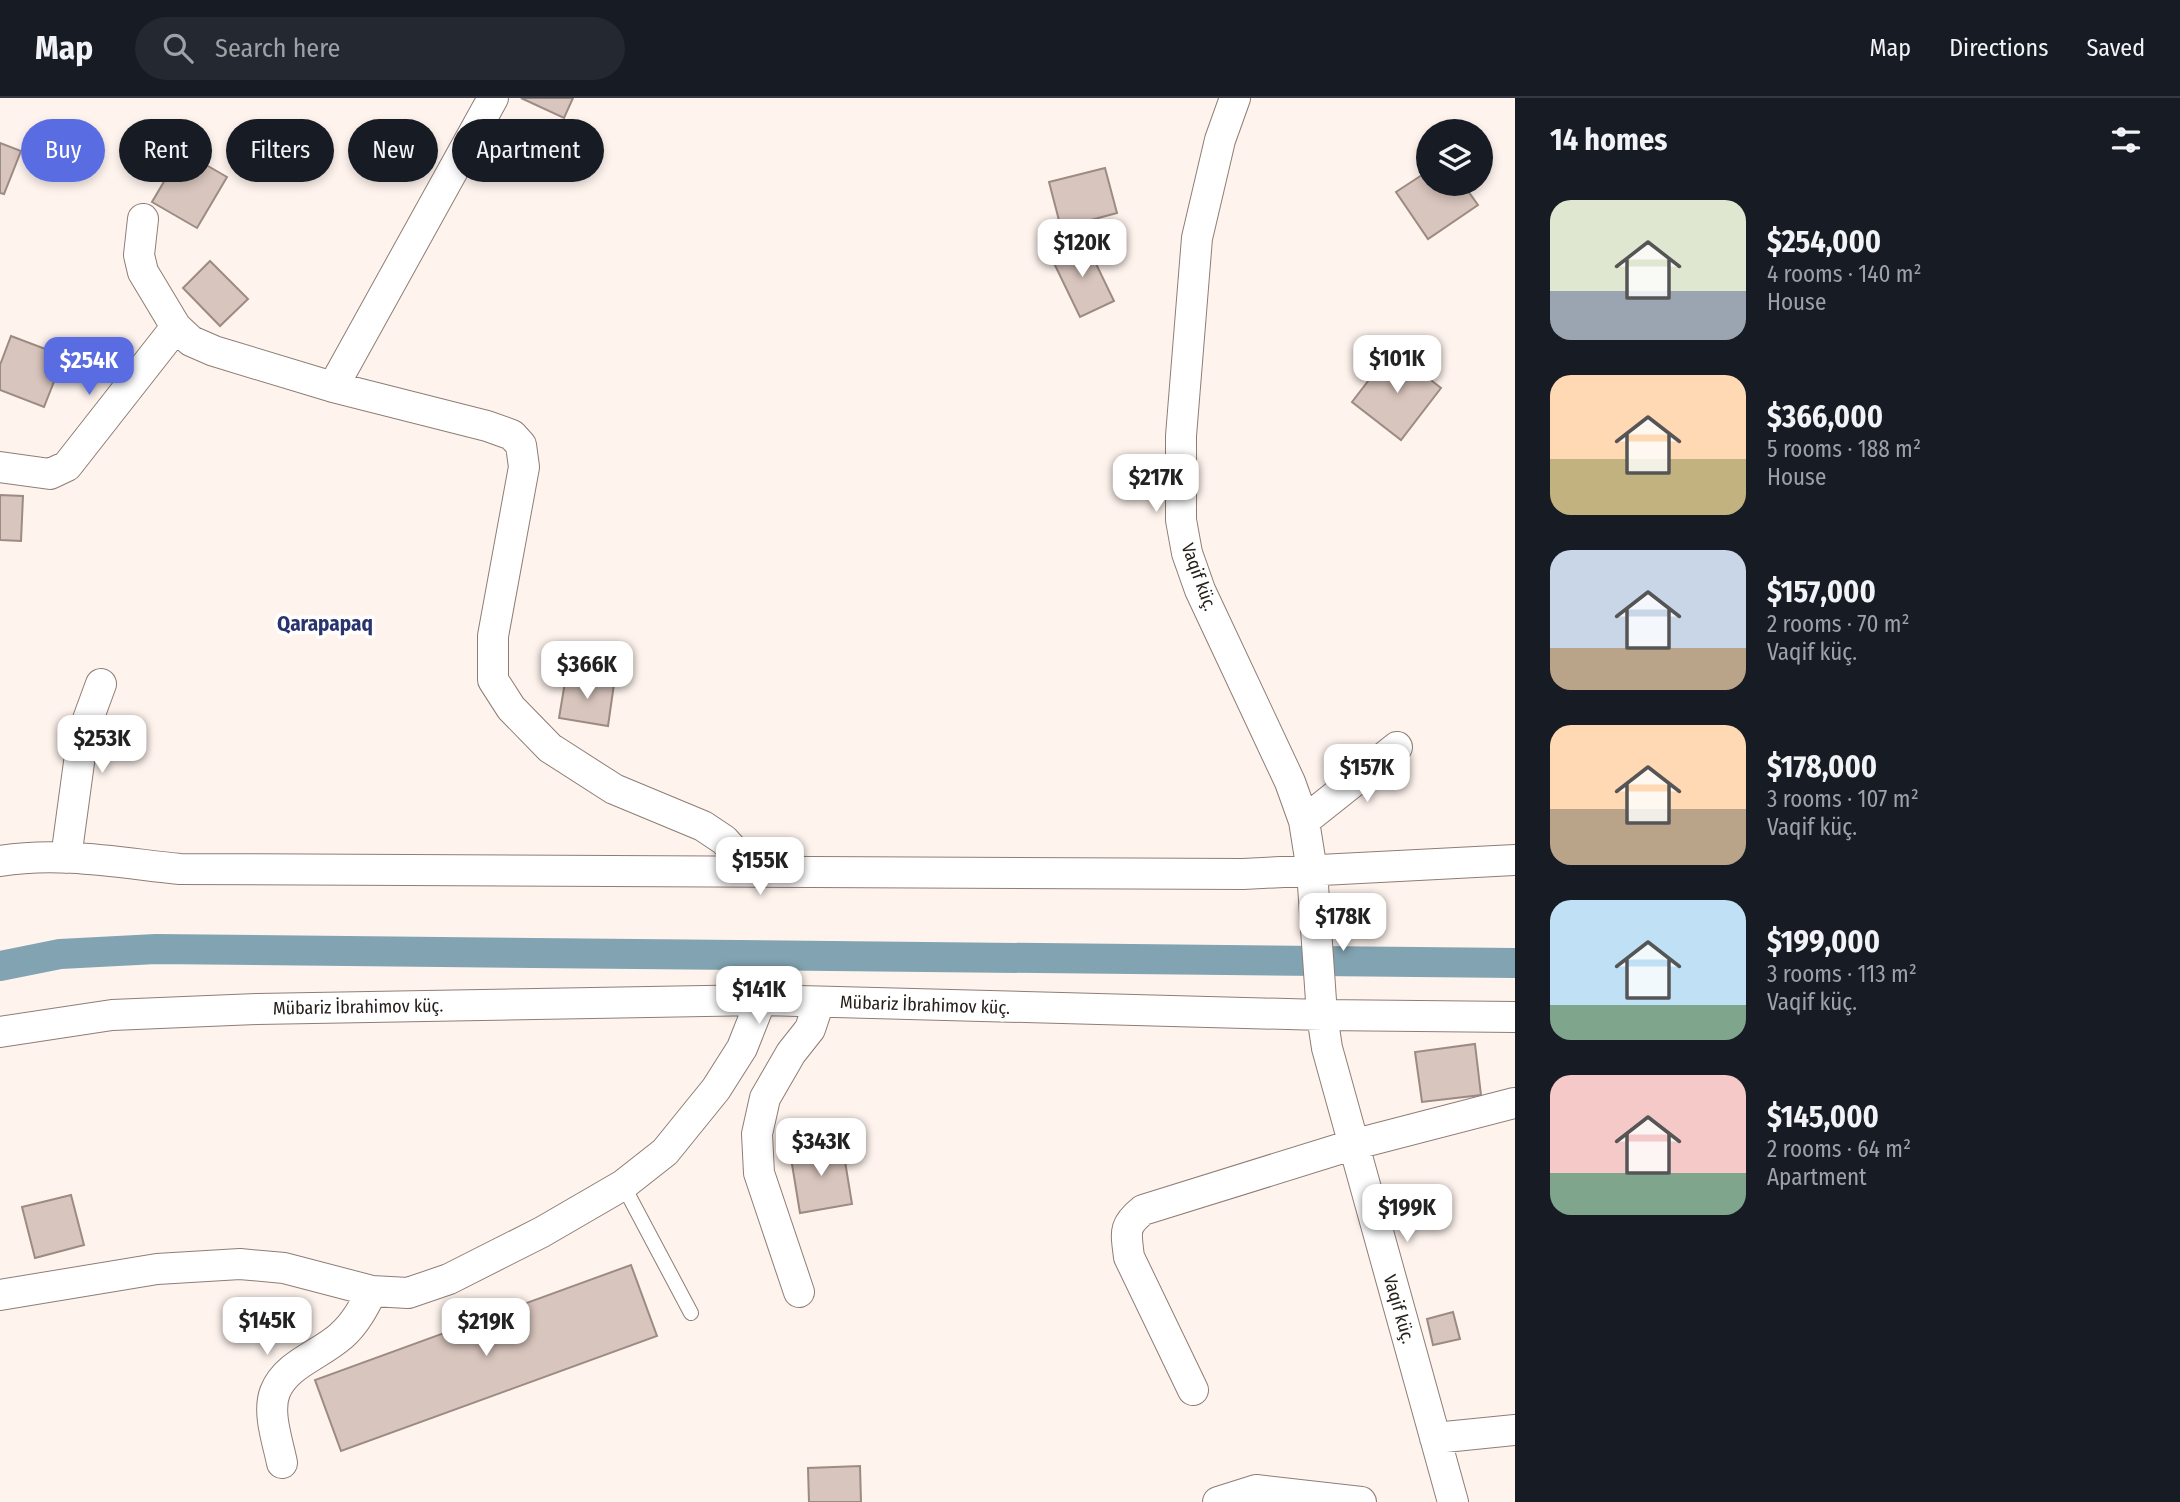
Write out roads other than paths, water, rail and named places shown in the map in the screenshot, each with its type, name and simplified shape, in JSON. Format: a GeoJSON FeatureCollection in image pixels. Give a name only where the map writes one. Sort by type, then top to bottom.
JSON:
{"type":"FeatureCollection","features":[{"type":"Feature","properties":{"kind":"street"},"geometry":{"type":"LineString","coordinates":[[332,387],[493,98]]}},
{"type":"Feature","properties":{"kind":"street","name":"Vaqif küç."},"geometry":{"type":"LineString","coordinates":[[1235,98],[1220,140],[1197,238],[1181,436],[1181,520],[1187,553],[1200,590],[1290,782],[1304,821],[1327,1048],[1453,1502]]}},
{"type":"Feature","properties":{"kind":"street"},"geometry":{"type":"LineString","coordinates":[[144,219],[139,255],[143,272],[176,327],[191,341],[214,351],[332,387],[487,426],[512,435],[520,445],[524,467],[493,636],[494,680],[512,708],[550,748],[614,789],[703,826],[724,840],[734,851],[743,871]]}},
{"type":"Feature","properties":{"kind":"street"},"geometry":{"type":"LineString","coordinates":[[0,467],[50,474],[66,466],[176,327]]}},
{"type":"Feature","properties":{"kind":"street"},"geometry":{"type":"LineString","coordinates":[[66,858],[83,733],[101,684]]}},
{"type":"Feature","properties":{"kind":"street"},"geometry":{"type":"LineString","coordinates":[[1304,821],[1397,747]]}},
{"type":"Feature","properties":{"kind":"street"},"geometry":{"type":"LineString","coordinates":[[0,862],[66,858],[180,869],[1243,874],[1515,860]]}},
{"type":"Feature","properties":{"kind":"street"},"geometry":{"type":"LineString","coordinates":[[0,1295],[157,1269],[240,1264],[284,1268],[372,1291],[408,1293],[449,1279],[542,1232],[623,1185],[665,1152],[716,1089],[742,1048],[761,1000]]}},
{"type":"Feature","properties":{"kind":"street","name":"Mübariz İbrahimov küç."},"geometry":{"type":"LineString","coordinates":[[0,1032],[112,1015],[230,1010],[761,1000],[1321,1004],[1515,1017]]}},
{"type":"Feature","properties":{"kind":"street"},"geometry":{"type":"LineString","coordinates":[[799,1292],[759,1172],[757,1134],[765,1098],[791,1053],[810,1028],[819,1002]]}},
{"type":"Feature","properties":{"kind":"street"},"geometry":{"type":"LineString","coordinates":[[1193,1390],[1129,1257],[1126,1236],[1130,1221],[1143,1210],[1352,1145],[1514,1103]]}},
{"type":"Feature","properties":{"kind":"street"},"geometry":{"type":"LineString","coordinates":[[282,1462],[272,1413],[275,1393],[286,1374],[342,1336],[360,1314],[372,1291]]}},
{"type":"Feature","properties":{"kind":"street"},"geometry":{"type":"LineString","coordinates":[[1435,1438],[1515,1430]]}},
{"type":"Feature","properties":{"kind":"street"},"geometry":{"type":"LineString","coordinates":[[1218,1502],[1256,1490],[1292,1492],[1361,1502]]}},
{"type":"Feature","properties":{"kind":"lane"},"geometry":{"type":"LineString","coordinates":[[623,1185],[691,1313]]}},
{"type":"Feature","properties":{"kind":"waterway"},"geometry":{"type":"LineString","coordinates":[[0,966],[60,954],[156,949],[1515,963]]}},
{"type":"Feature","properties":{"kind":"district","name":"Qarapapaq"},"geometry":{"type":"Point","coordinates":[325,624]}}]}
